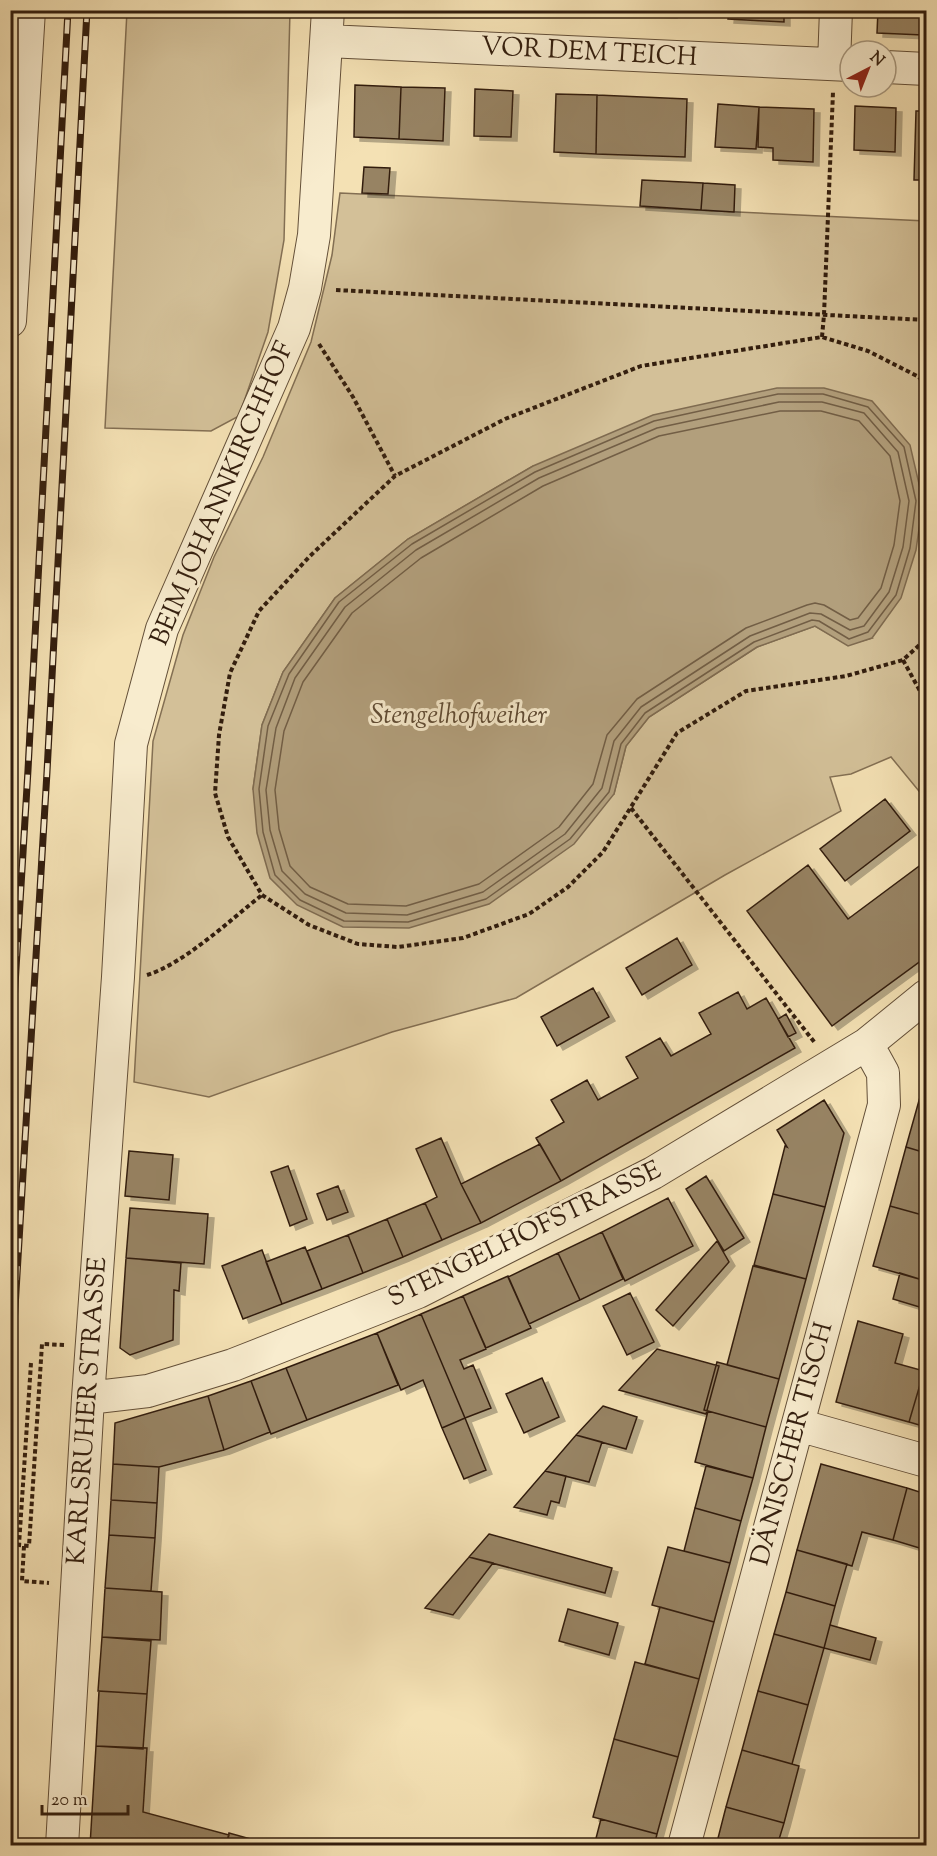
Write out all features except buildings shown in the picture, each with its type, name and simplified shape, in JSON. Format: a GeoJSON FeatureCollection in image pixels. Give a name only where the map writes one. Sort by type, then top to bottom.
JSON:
{"type":"FeatureCollection","features":[{"type":"Feature","properties":{"kind":"street"},"geometry":{"type":"LineString","coordinates":[[10,321],[29,10]]}},
{"type":"Feature","properties":{"kind":"street"},"geometry":{"type":"LineString","coordinates":[[836,10],[839,39]]}},
{"type":"Feature","properties":{"kind":"street","name":"VOR DEM TEICH"},"geometry":{"type":"LineString","coordinates":[[328,26],[838,65]]}},
{"type":"Feature","properties":{"kind":"street","name":"BEIM JOHANNKIRCHHOF"},"geometry":{"type":"LineString","coordinates":[[118,977],[131,744],[162,629],[294,328],[305,288],[315,235],[328,26]]}},
{"type":"Feature","properties":{"kind":"street"},"geometry":{"type":"LineString","coordinates":[[898,68],[927,69]]}},
{"type":"Feature","properties":{"kind":"street","name":"KARLSRUHER STRASSE"},"geometry":{"type":"LineString","coordinates":[[62,1845],[91,1347],[118,977]]}},
{"type":"Feature","properties":{"kind":"street","name":"STENGELHOFSTRASSE"},"geometry":{"type":"LineString","coordinates":[[88,1398],[148,1391],[233,1365],[418,1292],[653,1173],[867,1044],[927,996]]}},
{"type":"Feature","properties":{"kind":"street","name":"DÄNISCHER TISCH"},"geometry":{"type":"LineString","coordinates":[[684,1845],[884,1105],[883,1073],[867,1044]]}},
{"type":"Feature","properties":{"kind":"street"},"geometry":{"type":"LineString","coordinates":[[798,1425],[927,1461]]}},
{"type":"Feature","properties":{"kind":"path"},"geometry":{"type":"LineString","coordinates":[[822,337],[840,99]]}},
{"type":"Feature","properties":{"kind":"path"},"geometry":{"type":"LineString","coordinates":[[359,292],[927,320]]}},
{"type":"Feature","properties":{"kind":"path"},"geometry":{"type":"LineString","coordinates":[[294,328],[315,337],[353,397],[395,476]]}},
{"type":"Feature","properties":{"kind":"path"},"geometry":{"type":"LineString","coordinates":[[927,387],[919,377],[868,351],[822,337],[641,366],[505,419],[395,476],[310,556],[260,610],[230,674],[219,735],[215,793],[228,837],[262,895],[309,925],[358,944],[398,947],[463,938],[529,914],[568,887],[603,852],[677,733],[746,691],[846,676],[903,660],[927,639]]}},
{"type":"Feature","properties":{"kind":"path"},"geometry":{"type":"LineString","coordinates":[[903,660],[927,702]]}},
{"type":"Feature","properties":{"kind":"path"},"geometry":{"type":"LineString","coordinates":[[631,808],[816,1043],[828,1067]]}},
{"type":"Feature","properties":{"kind":"path"},"geometry":{"type":"LineString","coordinates":[[118,977],[144,976],[159,971],[183,957],[262,895]]}},
{"type":"Feature","properties":{"kind":"path"},"geometry":{"type":"LineString","coordinates":[[31,1363],[19,1545],[24,1546],[29,1546],[42,1344],[91,1347]]}},
{"type":"Feature","properties":{"kind":"path"},"geometry":{"type":"LineString","coordinates":[[23,1570],[24,1546]]}},
{"type":"Feature","properties":{"kind":"shaded area"},"geometry":{"type":"Polygon","coordinates":[[[127,11],[290,11],[284,240],[268,332],[239,416],[211,431],[105,428],[127,11]]]}},
{"type":"Feature","properties":{"kind":"shaded area"},"geometry":{"type":"Polygon","coordinates":[[[340,193],[926,221],[926,794],[923,796],[891,757],[851,774],[830,777],[841,811],[725,875],[516,998],[392,1032],[209,1097],[134,1082],[153,741],[183,635],[214,557],[263,457],[311,342],[332,255],[340,193]],[[533,466],[408,539],[335,598],[283,672],[262,725],[253,789],[614,794],[626,746],[649,717],[757,647],[815,626],[848,645],[872,638],[533,466]]]}},
{"type":"Feature","properties":{"kind":"water","name":"Stengelhofweiher"},"geometry":{"type":"Polygon","coordinates":[[[777,388],[824,388],[872,401],[910,445],[923,501],[916,550],[901,598],[872,638],[848,646],[815,626],[757,647],[649,717],[626,746],[614,794],[574,844],[489,904],[409,928],[343,927],[297,905],[270,878],[257,833],[253,789],[262,725],[283,672],[335,598],[408,539],[533,466],[653,415],[777,388]]]}},
{"type":"Feature","properties":{"kind":"railway"},"geometry":{"type":"LineString","coordinates":[[10,1068],[68,10]]}},
{"type":"Feature","properties":{"kind":"railway"},"geometry":{"type":"LineString","coordinates":[[10,1392],[47,772],[87,10]]}}]}
